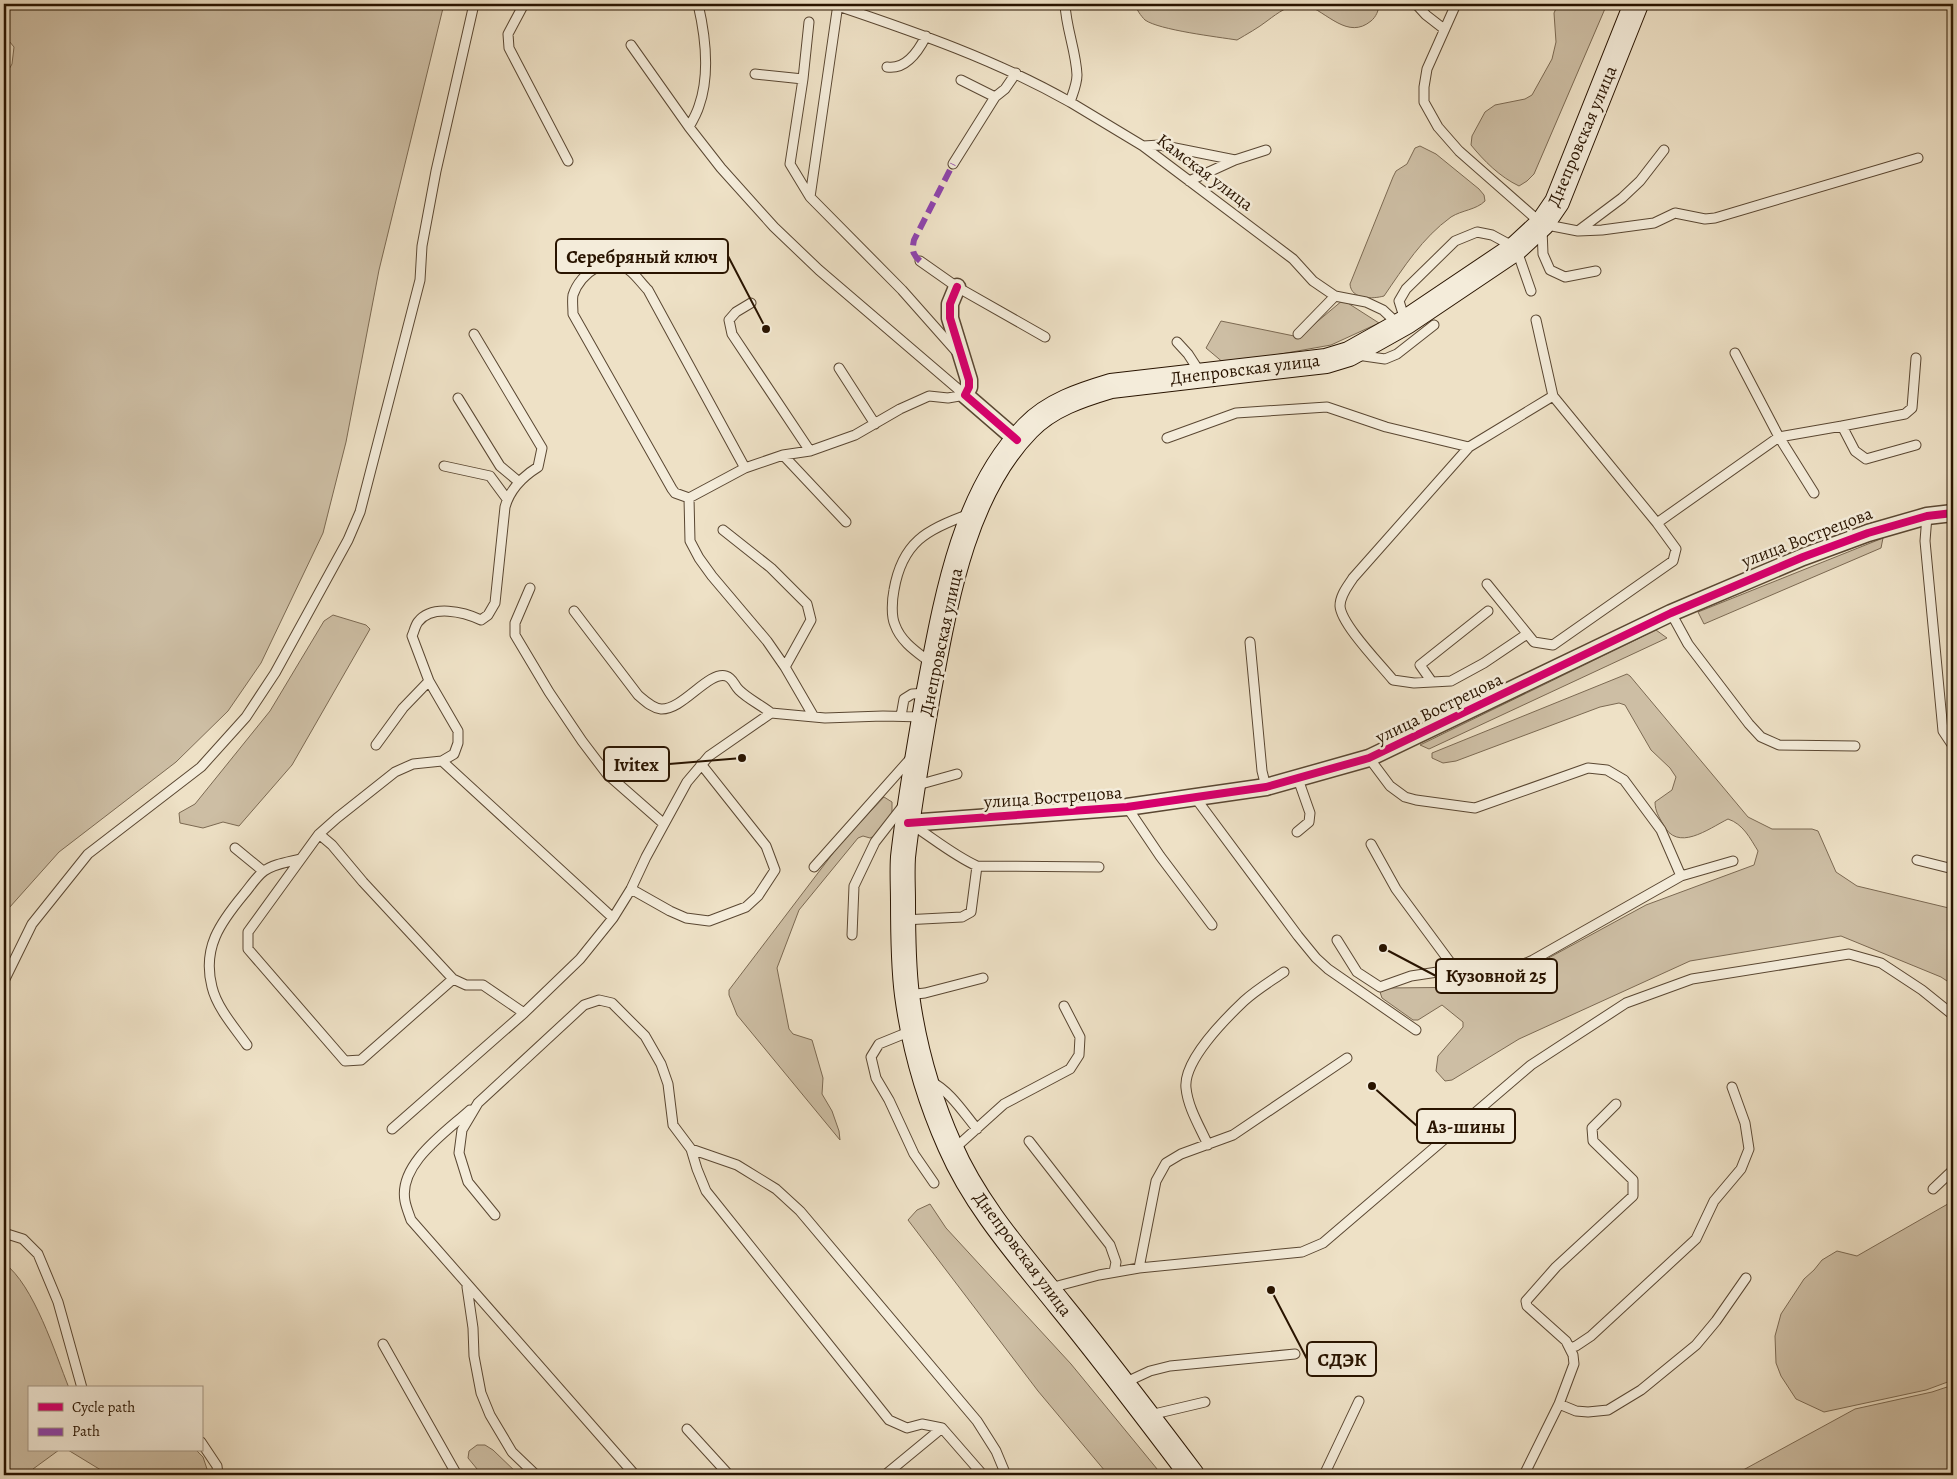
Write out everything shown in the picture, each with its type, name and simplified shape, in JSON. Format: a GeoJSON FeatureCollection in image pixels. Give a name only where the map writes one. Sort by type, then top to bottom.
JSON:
{"type":"FeatureCollection","features":[{"type":"Feature","properties":{"kind":"main road","name":"Днепровская улица"},"geometry":{"type":"LineString","coordinates":[[1192,1475],[1123,1383],[981,1204],[952,1151],[935,1110],[926,1080],[907,995],[903,920],[903,860],[924,717],[950,584],[975,512],[988,484],[1017,440],[1031,424],[1052,410],[1079,395],[1111,386],[1201,374],[1326,361],[1349,354],[1402,324],[1516,248],[1542,224],[1557,202],[1636,4]]}},
{"type":"Feature","properties":{"kind":"street"},"geometry":{"type":"LineString","coordinates":[[958,287],[950,304],[950,318],[969,380],[969,387],[965,395],[1017,440]]}},
{"type":"Feature","properties":{"kind":"street","name":"улица Вострецова"},"geometry":{"type":"LineString","coordinates":[[908,823],[1127,807],[1266,786],[1298,779],[1369,758],[1671,614],[1803,557],[1868,533],[1927,516],[1953,512]]}},
{"type":"Feature","properties":{"kind":"lane"},"geometry":{"type":"LineString","coordinates":[[4,981],[32,924],[88,854],[201,767],[246,717],[275,673],[348,540],[360,512],[420,280],[422,246],[436,170],[474,4]]}},
{"type":"Feature","properties":{"kind":"lane"},"geometry":{"type":"LineString","coordinates":[[524,4],[508,34],[509,48],[568,161]]}},
{"type":"Feature","properties":{"kind":"lane"},"geometry":{"type":"LineString","coordinates":[[689,127],[700,105],[706,62],[702,20],[698,4]]}},
{"type":"Feature","properties":{"kind":"lane"},"geometry":{"type":"LineString","coordinates":[[1065,4],[1077,74],[1070,102]]}},
{"type":"Feature","properties":{"kind":"lane"},"geometry":{"type":"LineString","coordinates":[[1416,4],[1426,15],[1444,29]]}},
{"type":"Feature","properties":{"kind":"lane"},"geometry":{"type":"LineString","coordinates":[[1456,4],[1427,69],[1424,102],[1438,127],[1459,151],[1542,224],[1578,232],[1654,223],[1675,213],[1705,219],[1715,218],[1918,158]]}},
{"type":"Feature","properties":{"kind":"lane"},"geometry":{"type":"LineString","coordinates":[[1642,4],[1656,4]]}},
{"type":"Feature","properties":{"kind":"lane"},"geometry":{"type":"LineString","coordinates":[[810,197],[838,5]]}},
{"type":"Feature","properties":{"kind":"lane","name":"Камская улица"},"geometry":{"type":"LineString","coordinates":[[838,5],[926,36],[1016,73],[1070,102],[1143,146],[1293,259],[1313,281],[1335,296],[1366,302],[1383,310],[1402,324]]}},
{"type":"Feature","properties":{"kind":"lane"},"geometry":{"type":"LineString","coordinates":[[809,22],[803,79],[790,164],[810,197],[902,290],[963,358]]}},
{"type":"Feature","properties":{"kind":"lane"},"geometry":{"type":"LineString","coordinates":[[887,67],[898,66],[907,61],[914,55],[926,36]]}},
{"type":"Feature","properties":{"kind":"lane"},"geometry":{"type":"LineString","coordinates":[[631,45],[689,127],[721,168],[792,247],[965,395]]}},
{"type":"Feature","properties":{"kind":"lane"},"geometry":{"type":"LineString","coordinates":[[953,164],[995,98],[1005,89],[1016,73]]}},
{"type":"Feature","properties":{"kind":"lane"},"geometry":{"type":"LineString","coordinates":[[755,74],[803,79]]}},
{"type":"Feature","properties":{"kind":"lane"},"geometry":{"type":"LineString","coordinates":[[961,80],[995,98]]}},
{"type":"Feature","properties":{"kind":"lane"},"geometry":{"type":"LineString","coordinates":[[1143,146],[1160,145],[1235,160]]}},
{"type":"Feature","properties":{"kind":"lane"},"geometry":{"type":"LineString","coordinates":[[1189,181],[1235,160],[1266,150]]}},
{"type":"Feature","properties":{"kind":"lane"},"geometry":{"type":"LineString","coordinates":[[1578,232],[1634,187],[1664,150]]}},
{"type":"Feature","properties":{"kind":"lane"},"geometry":{"type":"LineString","coordinates":[[1542,224],[1543,254],[1550,270],[1565,277],[1596,271]]}},
{"type":"Feature","properties":{"kind":"lane"},"geometry":{"type":"LineString","coordinates":[[1402,324],[1399,301],[1406,289],[1454,241],[1477,232],[1492,235],[1516,248],[1532,291]]}},
{"type":"Feature","properties":{"kind":"lane"},"geometry":{"type":"LineString","coordinates":[[920,262],[958,287],[1045,337]]}},
{"type":"Feature","properties":{"kind":"lane"},"geometry":{"type":"LineString","coordinates":[[745,468],[648,290],[628,269],[612,263],[597,266],[584,275],[573,295],[573,314],[672,489],[676,493],[689,498],[745,468],[783,455],[810,451],[855,436],[900,409],[929,396],[948,398],[965,395]]}},
{"type":"Feature","properties":{"kind":"lane"},"geometry":{"type":"LineString","coordinates":[[1298,334],[1335,296]]}},
{"type":"Feature","properties":{"kind":"lane"},"geometry":{"type":"LineString","coordinates":[[751,303],[736,312],[729,320],[732,334],[810,451]]}},
{"type":"Feature","properties":{"kind":"lane"},"geometry":{"type":"LineString","coordinates":[[1487,584],[1534,642],[1554,645],[1673,561],[1676,549],[1553,396],[1536,320]]}},
{"type":"Feature","properties":{"kind":"lane"},"geometry":{"type":"LineString","coordinates":[[1349,354],[1385,359],[1397,354],[1434,325]]}},
{"type":"Feature","properties":{"kind":"lane"},"geometry":{"type":"LineString","coordinates":[[453,979],[361,1060],[345,1061],[248,949],[248,932],[319,834],[336,818],[396,772],[413,764],[442,761],[454,754],[458,743],[458,730],[429,681],[412,636],[418,622],[430,614],[446,611],[470,615],[481,620],[488,615],[495,603],[507,499],[522,478],[538,467],[542,448],[474,334]]}},
{"type":"Feature","properties":{"kind":"lane"},"geometry":{"type":"LineString","coordinates":[[1177,342],[1188,354],[1201,374]]}},
{"type":"Feature","properties":{"kind":"lane"},"geometry":{"type":"LineString","coordinates":[[1735,352],[1779,437],[1814,493]]}},
{"type":"Feature","properties":{"kind":"lane"},"geometry":{"type":"LineString","coordinates":[[1657,523],[1779,437],[1905,414],[1912,408],[1916,358]]}},
{"type":"Feature","properties":{"kind":"lane"},"geometry":{"type":"LineString","coordinates":[[839,368],[875,424]]}},
{"type":"Feature","properties":{"kind":"lane"},"geometry":{"type":"LineString","coordinates":[[1527,634],[1484,663],[1452,681],[1414,683],[1393,680],[1343,619],[1340,605],[1344,592],[1353,578],[1469,447],[1553,396]]}},
{"type":"Feature","properties":{"kind":"lane"},"geometry":{"type":"LineString","coordinates":[[458,398],[500,466],[519,482]]}},
{"type":"Feature","properties":{"kind":"lane"},"geometry":{"type":"LineString","coordinates":[[1167,438],[1236,413],[1327,407],[1386,427],[1469,447]]}},
{"type":"Feature","properties":{"kind":"lane"},"geometry":{"type":"LineString","coordinates":[[1842,426],[1854,451],[1866,459],[1916,444]]}},
{"type":"Feature","properties":{"kind":"lane"},"geometry":{"type":"LineString","coordinates":[[783,455],[846,522]]}},
{"type":"Feature","properties":{"kind":"lane"},"geometry":{"type":"LineString","coordinates":[[444,466],[490,476],[507,499]]}},
{"type":"Feature","properties":{"kind":"lane"},"geometry":{"type":"LineString","coordinates":[[689,498],[690,541],[699,558],[785,667],[814,717]]}},
{"type":"Feature","properties":{"kind":"lane"},"geometry":{"type":"LineString","coordinates":[[1953,506],[1953,512]]}},
{"type":"Feature","properties":{"kind":"lane"},"geometry":{"type":"LineString","coordinates":[[934,666],[906,644],[894,624],[893,598],[896,579],[900,564],[917,540],[944,522],[975,512]]}},
{"type":"Feature","properties":{"kind":"lane"},"geometry":{"type":"LineString","coordinates":[[1927,516],[1925,541],[1943,731],[1953,746]]}},
{"type":"Feature","properties":{"kind":"lane"},"geometry":{"type":"LineString","coordinates":[[723,530],[770,568],[807,604],[811,620],[785,667]]}},
{"type":"Feature","properties":{"kind":"lane"},"geometry":{"type":"LineString","coordinates":[[530,588],[514,623],[515,635],[549,692],[607,774],[664,824]]}},
{"type":"Feature","properties":{"kind":"lane"},"geometry":{"type":"LineString","coordinates":[[574,611],[638,695],[650,705],[661,709],[671,707],[711,680],[727,676],[739,690],[771,712],[814,717],[924,717]]}},
{"type":"Feature","properties":{"kind":"lane"},"geometry":{"type":"LineString","coordinates":[[1432,682],[1420,665],[1488,611]]}},
{"type":"Feature","properties":{"kind":"lane"},"geometry":{"type":"LineString","coordinates":[[1671,614],[1688,644],[1749,724],[1762,737],[1779,746],[1855,746]]}},
{"type":"Feature","properties":{"kind":"lane"},"geometry":{"type":"LineString","coordinates":[[1250,642],[1262,771],[1266,786]]}},
{"type":"Feature","properties":{"kind":"lane"},"geometry":{"type":"LineString","coordinates":[[376,745],[403,708],[429,681]]}},
{"type":"Feature","properties":{"kind":"lane"},"geometry":{"type":"LineString","coordinates":[[901,716],[904,699],[912,694],[929,693]]}},
{"type":"Feature","properties":{"kind":"lane"},"geometry":{"type":"LineString","coordinates":[[392,1129],[524,1013],[580,958],[613,918],[631,889],[687,782],[709,756],[771,712]]}},
{"type":"Feature","properties":{"kind":"lane"},"geometry":{"type":"LineString","coordinates":[[814,866],[920,748]]}},
{"type":"Feature","properties":{"kind":"lane"},"geometry":{"type":"LineString","coordinates":[[1369,758],[1390,786],[1405,797],[1475,808],[1588,768],[1607,770],[1624,780],[1661,830],[1680,876]]}},
{"type":"Feature","properties":{"kind":"lane"},"geometry":{"type":"LineString","coordinates":[[442,761],[613,918]]}},
{"type":"Feature","properties":{"kind":"lane"},"geometry":{"type":"LineString","coordinates":[[631,889],[686,918],[709,921],[746,907],[758,896],[775,870],[766,846],[702,764]]}},
{"type":"Feature","properties":{"kind":"lane"},"geometry":{"type":"LineString","coordinates":[[852,935],[854,886],[875,842],[913,790],[957,774]]}},
{"type":"Feature","properties":{"kind":"lane"},"geometry":{"type":"LineString","coordinates":[[1297,832],[1309,822],[1310,813],[1298,779]]}},
{"type":"Feature","properties":{"kind":"lane"},"geometry":{"type":"LineString","coordinates":[[1194,796],[1316,958],[1328,969],[1416,1030]]}},
{"type":"Feature","properties":{"kind":"lane"},"geometry":{"type":"LineString","coordinates":[[1127,807],[1160,856],[1212,926]]}},
{"type":"Feature","properties":{"kind":"lane"},"geometry":{"type":"LineString","coordinates":[[908,823],[960,858],[977,866],[1099,867]]}},
{"type":"Feature","properties":{"kind":"lane"},"geometry":{"type":"LineString","coordinates":[[319,834],[332,845],[363,882],[453,979],[466,985],[483,986],[524,1013]]}},
{"type":"Feature","properties":{"kind":"lane"},"geometry":{"type":"LineString","coordinates":[[1371,844],[1396,889],[1461,978]]}},
{"type":"Feature","properties":{"kind":"lane"},"geometry":{"type":"LineString","coordinates":[[235,848],[263,871]]}},
{"type":"Feature","properties":{"kind":"lane"},"geometry":{"type":"LineString","coordinates":[[247,1045],[224,1012],[212,989],[209,956],[216,933],[232,909],[263,871],[300,859]]}},
{"type":"Feature","properties":{"kind":"lane"},"geometry":{"type":"LineString","coordinates":[[1337,940],[1357,972],[1380,987],[1411,976],[1444,971],[1471,982],[1483,982],[1533,960],[1680,876],[1733,860]]}},
{"type":"Feature","properties":{"kind":"lane"},"geometry":{"type":"LineString","coordinates":[[1917,860],[1953,869]]}},
{"type":"Feature","properties":{"kind":"lane"},"geometry":{"type":"LineString","coordinates":[[903,920],[962,917],[970,912],[977,866]]}},
{"type":"Feature","properties":{"kind":"lane"},"geometry":{"type":"LineString","coordinates":[[1048,1289],[1114,1272],[1302,1252],[1323,1243],[1532,1065],[1626,1003],[1692,980],[1849,954],[1881,964],[1922,990],[1953,1015]]}},
{"type":"Feature","properties":{"kind":"lane"},"geometry":{"type":"LineString","coordinates":[[1208,1145],[1192,1111],[1186,1087],[1190,1067],[1212,1035],[1244,1001],[1284,972]]}},
{"type":"Feature","properties":{"kind":"lane"},"geometry":{"type":"LineString","coordinates":[[907,995],[926,993],[983,978]]}},
{"type":"Feature","properties":{"kind":"lane"},"geometry":{"type":"LineString","coordinates":[[635,1475],[411,1220],[404,1200],[406,1177],[413,1165],[430,1147],[584,1005],[600,1000],[612,1003],[645,1036],[661,1064],[668,1084],[673,1126],[691,1148],[706,1191],[889,1420],[907,1428],[922,1424],[942,1428],[983,1475]]}},
{"type":"Feature","properties":{"kind":"lane"},"geometry":{"type":"LineString","coordinates":[[952,1151],[1004,1104],[1070,1069],[1079,1055],[1080,1037],[1064,1006]]}},
{"type":"Feature","properties":{"kind":"lane"},"geometry":{"type":"LineString","coordinates":[[914,1030],[879,1044],[871,1057],[876,1078],[889,1100],[914,1154],[934,1183]]}},
{"type":"Feature","properties":{"kind":"lane"},"geometry":{"type":"LineString","coordinates":[[1139,1268],[1156,1181],[1160,1170],[1166,1163],[1181,1154],[1234,1135],[1347,1058]]}},
{"type":"Feature","properties":{"kind":"lane"},"geometry":{"type":"LineString","coordinates":[[926,1080],[939,1086],[977,1129]]}},
{"type":"Feature","properties":{"kind":"lane"},"geometry":{"type":"LineString","coordinates":[[1570,1348],[1591,1336],[1696,1240],[1714,1201],[1741,1170],[1749,1149],[1745,1123],[1732,1087]]}},
{"type":"Feature","properties":{"kind":"lane"},"geometry":{"type":"LineString","coordinates":[[478,1103],[462,1130],[459,1153],[468,1182],[495,1215]]}},
{"type":"Feature","properties":{"kind":"lane"},"geometry":{"type":"LineString","coordinates":[[1524,1475],[1559,1404],[1574,1364],[1573,1354],[1566,1341],[1525,1305],[1529,1296],[1556,1267],[1633,1196],[1632,1180],[1592,1141],[1592,1128],[1616,1104]]}},
{"type":"Feature","properties":{"kind":"lane"},"geometry":{"type":"LineString","coordinates":[[1029,1141],[1110,1245],[1116,1262],[1114,1272]]}},
{"type":"Feature","properties":{"kind":"lane"},"geometry":{"type":"LineString","coordinates":[[691,1148],[737,1165],[776,1189],[800,1211],[977,1421],[996,1451],[1006,1475]]}},
{"type":"Feature","properties":{"kind":"lane"},"geometry":{"type":"LineString","coordinates":[[1933,1189],[1953,1170]]}},
{"type":"Feature","properties":{"kind":"lane"},"geometry":{"type":"LineString","coordinates":[[4,1233],[15,1235],[22,1239],[38,1254],[58,1302],[81,1386]]}},
{"type":"Feature","properties":{"kind":"lane"},"geometry":{"type":"LineString","coordinates":[[1559,1404],[1576,1411],[1608,1410],[1641,1390],[1696,1345],[1716,1321],[1746,1278]]}},
{"type":"Feature","properties":{"kind":"lane"},"geometry":{"type":"LineString","coordinates":[[467,1286],[473,1328],[474,1356],[481,1392],[490,1415],[512,1452],[536,1475]]}},
{"type":"Feature","properties":{"kind":"lane"},"geometry":{"type":"LineString","coordinates":[[383,1344],[457,1475]]}},
{"type":"Feature","properties":{"kind":"lane"},"geometry":{"type":"LineString","coordinates":[[1123,1383],[1150,1371],[1170,1366],[1295,1354]]}},
{"type":"Feature","properties":{"kind":"lane"},"geometry":{"type":"LineString","coordinates":[[1324,1475],[1359,1401]]}},
{"type":"Feature","properties":{"kind":"lane"},"geometry":{"type":"LineString","coordinates":[[1147,1415],[1205,1402]]}},
{"type":"Feature","properties":{"kind":"lane"},"geometry":{"type":"LineString","coordinates":[[885,1475],[942,1428]]}},
{"type":"Feature","properties":{"kind":"lane"},"geometry":{"type":"LineString","coordinates":[[687,1429],[729,1475]]}},
{"type":"Feature","properties":{"kind":"lane"},"geometry":{"type":"LineString","coordinates":[[202,1444],[217,1466],[218,1475]]}},
{"type":"Feature","properties":{"kind":"shaded area"},"geometry":{"type":"Polygon","coordinates":[[[4,4],[444,4],[379,270],[346,442],[323,533],[261,663],[228,711],[176,762],[59,852],[9,908],[4,917],[4,78],[12,64],[14,47],[4,35],[4,4]]]}},
{"type":"Feature","properties":{"kind":"shaded area"},"geometry":{"type":"Polygon","coordinates":[[[1135,4],[1302,4],[1283,10],[1237,40],[1189,33],[1152,24],[1143,18],[1135,4]]]}},
{"type":"Feature","properties":{"kind":"shaded area"},"geometry":{"type":"Polygon","coordinates":[[[1305,4],[1379,4],[1377,13],[1371,21],[1363,26],[1354,28],[1338,23],[1305,4]]]}},
{"type":"Feature","properties":{"kind":"shaded area"},"geometry":{"type":"Polygon","coordinates":[[[1558,4],[1607,4],[1534,174],[1519,186],[1499,173],[1481,157],[1471,145],[1472,136],[1485,112],[1495,105],[1525,99],[1532,95],[1552,59],[1556,42],[1554,13],[1558,4]]]}},
{"type":"Feature","properties":{"kind":"shaded area"},"geometry":{"type":"Polygon","coordinates":[[[1420,146],[1436,154],[1479,189],[1484,195],[1485,201],[1451,217],[1431,234],[1414,253],[1384,296],[1369,298],[1358,296],[1351,289],[1350,284],[1393,177],[1396,171],[1407,164],[1415,148],[1420,146]]]}},
{"type":"Feature","properties":{"kind":"shaded area"},"geometry":{"type":"Polygon","coordinates":[[[1343,300],[1379,323],[1331,345],[1225,364],[1206,348],[1221,321],[1299,337],[1343,300]]]}},
{"type":"Feature","properties":{"kind":"shaded area"},"geometry":{"type":"Polygon","coordinates":[[[1883,538],[1881,548],[1704,624],[1698,612],[1883,538]]]}},
{"type":"Feature","properties":{"kind":"shaded area"},"geometry":{"type":"Polygon","coordinates":[[[333,615],[366,625],[370,629],[292,765],[239,826],[223,822],[203,828],[180,823],[179,813],[195,804],[270,711],[324,621],[333,615]]]}},
{"type":"Feature","properties":{"kind":"shaded area"},"geometry":{"type":"Polygon","coordinates":[[[1656,630],[1667,638],[1429,749],[1420,745],[1656,630]]]}},
{"type":"Feature","properties":{"kind":"shaded area"},"geometry":{"type":"Polygon","coordinates":[[[1627,674],[1748,817],[1772,829],[1812,829],[1818,831],[1836,872],[1857,886],[1953,909],[1953,985],[1941,977],[1841,936],[1690,961],[1519,1039],[1452,1080],[1445,1081],[1436,1071],[1438,1056],[1463,1027],[1463,1022],[1442,1005],[1418,1020],[1413,1020],[1382,998],[1380,992],[1386,988],[1489,987],[1508,980],[1646,905],[1754,865],[1758,851],[1742,828],[1728,819],[1693,836],[1676,837],[1669,833],[1658,814],[1655,802],[1672,790],[1676,777],[1670,768],[1651,750],[1625,705],[1619,703],[1600,707],[1456,761],[1443,763],[1432,758],[1432,753],[1627,674]]]}},
{"type":"Feature","properties":{"kind":"shaded area"},"geometry":{"type":"Polygon","coordinates":[[[884,797],[892,802],[892,814],[877,835],[870,838],[863,836],[858,838],[799,910],[777,968],[789,1029],[793,1034],[812,1040],[823,1078],[822,1094],[832,1111],[840,1140],[737,1015],[729,995],[729,990],[840,844],[884,797]]]}},
{"type":"Feature","properties":{"kind":"shaded area"},"geometry":{"type":"Polygon","coordinates":[[[1953,1201],[1953,1380],[1926,1390],[1824,1412],[1796,1399],[1781,1376],[1776,1363],[1775,1336],[1781,1314],[1804,1279],[1822,1260],[1837,1251],[1857,1256],[1953,1201]]]}},
{"type":"Feature","properties":{"kind":"shaded area"},"geometry":{"type":"Polygon","coordinates":[[[930,1204],[946,1228],[1071,1364],[1162,1475],[1101,1475],[1105,1471],[1038,1391],[908,1220],[917,1210],[930,1204]]]}},
{"type":"Feature","properties":{"kind":"shaded area"},"geometry":{"type":"Polygon","coordinates":[[[4,1263],[15,1273],[34,1303],[68,1386],[28,1386],[28,1452],[56,1452],[33,1469],[32,1475],[4,1475],[4,1263]]]}},
{"type":"Feature","properties":{"kind":"shaded area"},"geometry":{"type":"Polygon","coordinates":[[[1953,1385],[1953,1475],[1734,1475],[1855,1409],[1932,1392],[1953,1385]]]}},
{"type":"Feature","properties":{"kind":"shaded area"},"geometry":{"type":"Polygon","coordinates":[[[477,1445],[485,1445],[493,1450],[519,1475],[482,1475],[468,1458],[469,1451],[477,1445]]]}},
{"type":"Feature","properties":{"kind":"shaded area"},"geometry":{"type":"Polygon","coordinates":[[[71,1452],[198,1452],[203,1457],[209,1475],[109,1475],[71,1452]]]}},
{"type":"Feature","properties":{"kind":"marked path"},"geometry":{"type":"LineString","coordinates":[[920,261],[913,252],[914,240],[953,164]]}},
{"type":"Feature","properties":{"kind":"cycle path"},"geometry":{"type":"LineString","coordinates":[[957,287],[950,304],[950,318],[969,380],[969,387],[965,395],[1017,440]]}},
{"type":"Feature","properties":{"kind":"cycle path"},"geometry":{"type":"LineString","coordinates":[[908,823],[1127,807],[1266,787],[1369,758],[1671,613],[1803,557],[1868,533],[1927,516],[1953,513]]}},
{"type":"Feature","properties":{"kind":"place","name":"Серебряный ключ"},"geometry":{"type":"Point","coordinates":[766,329]}},
{"type":"Feature","properties":{"kind":"place","name":"Ivitex"},"geometry":{"type":"Point","coordinates":[742,758]}},
{"type":"Feature","properties":{"kind":"place","name":"Кузовной 25"},"geometry":{"type":"Point","coordinates":[1383,948]}},
{"type":"Feature","properties":{"kind":"place","name":"Аз-шины"},"geometry":{"type":"Point","coordinates":[1372,1086]}},
{"type":"Feature","properties":{"kind":"place","name":"СДЭК"},"geometry":{"type":"Point","coordinates":[1271,1290]}}]}
